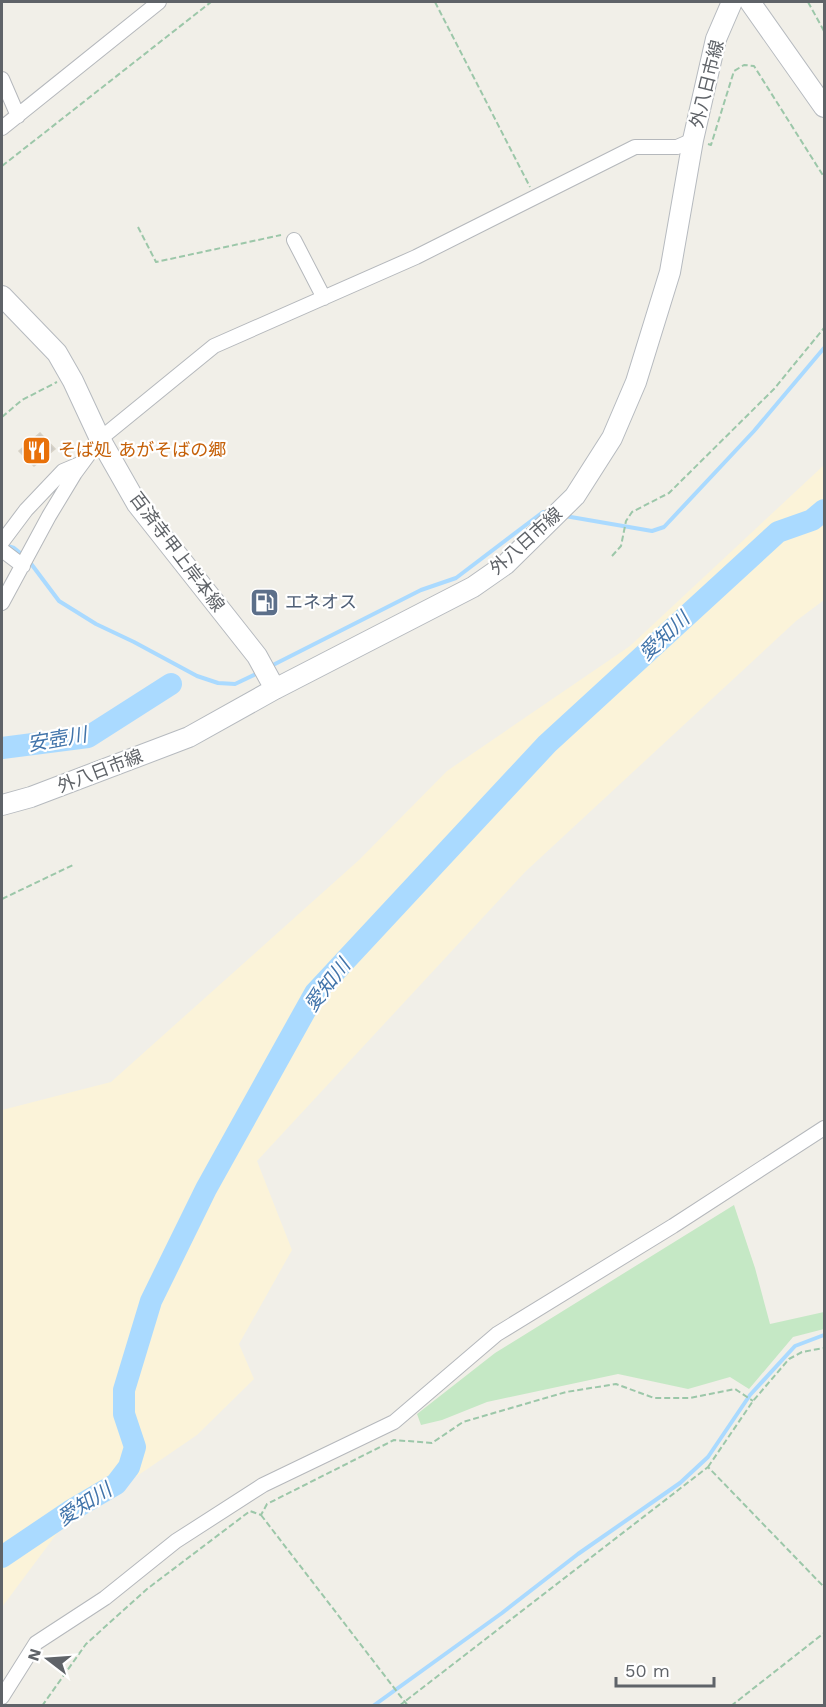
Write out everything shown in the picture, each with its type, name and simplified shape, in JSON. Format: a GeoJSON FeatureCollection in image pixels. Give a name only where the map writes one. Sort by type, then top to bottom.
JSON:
{"type":"FeatureCollection","features":[{"type":"Feature","properties":{"kind":"main road","name":"外八日市線"},"geometry":{"type":"LineString","coordinates":[[2,805],[31,797],[189,737],[271,681],[473,586],[506,564],[574,496],[612,438],[636,382],[670,272],[693,140],[716,39],[732,2]]}},
{"type":"Feature","properties":{"kind":"main road"},"geometry":{"type":"LineString","coordinates":[[750,2],[825,107]]}},
{"type":"Feature","properties":{"kind":"main road","name":"百済寺甲上岸本線"},"geometry":{"type":"LineString","coordinates":[[2,296],[57,353],[100,439],[137,504],[257,656],[271,681]]}},
{"type":"Feature","properties":{"kind":"street"},"geometry":{"type":"LineString","coordinates":[[2,128],[159,2]]}},
{"type":"Feature","properties":{"kind":"street"},"geometry":{"type":"LineString","coordinates":[[2,79],[18,116]]}},
{"type":"Feature","properties":{"kind":"street"},"geometry":{"type":"LineString","coordinates":[[2,603],[49,516],[100,439],[214,346],[416,257],[635,147],[676,147],[693,140]]}},
{"type":"Feature","properties":{"kind":"street"},"geometry":{"type":"LineString","coordinates":[[294,240],[324,298]]}},
{"type":"Feature","properties":{"kind":"street"},"geometry":{"type":"LineString","coordinates":[[2,542],[26,510],[63,471],[82,463]]}},
{"type":"Feature","properties":{"kind":"street"},"geometry":{"type":"LineString","coordinates":[[2,550],[23,566]]}},
{"type":"Feature","properties":{"kind":"street"},"geometry":{"type":"LineString","coordinates":[[2,1697],[36,1643],[105,1598],[176,1541],[263,1485],[394,1422],[497,1334],[673,1226],[825,1128]]}},
{"type":"Feature","properties":{"kind":"path"},"geometry":{"type":"LineString","coordinates":[[2,166],[212,2]]}},
{"type":"Feature","properties":{"kind":"path"},"geometry":{"type":"LineString","coordinates":[[435,2],[535,198]]}},
{"type":"Feature","properties":{"kind":"path"},"geometry":{"type":"LineString","coordinates":[[808,2],[825,31]]}},
{"type":"Feature","properties":{"kind":"path"},"geometry":{"type":"LineString","coordinates":[[693,140],[711,145],[734,71],[744,65],[754,66],[825,177]]}},
{"type":"Feature","properties":{"kind":"path"},"geometry":{"type":"LineString","coordinates":[[138,227],[156,262],[290,233],[294,240]]}},
{"type":"Feature","properties":{"kind":"path"},"geometry":{"type":"LineString","coordinates":[[612,556],[621,546],[626,521],[632,512],[669,493],[774,389],[825,328]]}},
{"type":"Feature","properties":{"kind":"path"},"geometry":{"type":"LineString","coordinates":[[2,417],[22,400],[70,375]]}},
{"type":"Feature","properties":{"kind":"path"},"geometry":{"type":"LineString","coordinates":[[2,899],[75,864]]}},
{"type":"Feature","properties":{"kind":"path"},"geometry":{"type":"LineString","coordinates":[[399,1706],[708,1467],[753,1401],[789,1359],[802,1352],[825,1348]]}},
{"type":"Feature","properties":{"kind":"path"},"geometry":{"type":"LineString","coordinates":[[261,1515],[267,1504],[394,1440],[432,1443],[463,1422],[566,1392],[616,1384],[654,1398],[690,1398],[735,1389],[753,1401]]}},
{"type":"Feature","properties":{"kind":"path"},"geometry":{"type":"LineString","coordinates":[[708,1467],[825,1587]]}},
{"type":"Feature","properties":{"kind":"path"},"geometry":{"type":"LineString","coordinates":[[42,1706],[86,1644],[147,1588],[250,1511],[261,1515],[408,1706]]}},
{"type":"Feature","properties":{"kind":"path"},"geometry":{"type":"LineString","coordinates":[[731,1706],[825,1633]]}},
{"type":"Feature","properties":{"kind":"green space"},"geometry":{"type":"Polygon","coordinates":[[[734,1205],[755,1268],[770,1324],[824,1312],[824,1329],[793,1337],[749,1389],[730,1377],[688,1389],[618,1374],[487,1402],[442,1420],[421,1425],[417,1414],[495,1353],[734,1205]]]}},
{"type":"Feature","properties":{"kind":"sand"},"geometry":{"type":"Polygon","coordinates":[[[824,465],[824,600],[796,621],[525,872],[257,1161],[292,1250],[239,1344],[254,1379],[197,1435],[61,1528],[2,1607],[2,1110],[111,1082],[359,860],[447,771],[630,646],[824,465]]]}},
{"type":"Feature","properties":{"kind":"building","name":"そば処 あがそばの郷"},"geometry":{"type":"Polygon","coordinates":[[[40,433],[55,449],[34,466],[19,451],[40,433]]]}},
{"type":"Feature","properties":{"kind":"waterway"},"geometry":{"type":"LineString","coordinates":[[565,516],[652,531],[664,527],[754,431],[824,348]]}},
{"type":"Feature","properties":{"kind":"waterway","name":"愛知川"},"geometry":{"type":"LineString","coordinates":[[2,1557],[70,1511],[116,1484],[129,1467],[135,1447],[124,1414],[124,1390],[151,1301],[206,1189],[315,993],[547,744],[778,532],[812,520],[824,510]]}},
{"type":"Feature","properties":{"kind":"waterway"},"geometry":{"type":"LineString","coordinates":[[269,667],[421,590],[456,578],[543,512],[549,513]]}},
{"type":"Feature","properties":{"kind":"waterway"},"geometry":{"type":"LineString","coordinates":[[5,545],[14,548],[24,556]]}},
{"type":"Feature","properties":{"kind":"waterway"},"geometry":{"type":"LineString","coordinates":[[29,561],[59,601],[96,624],[197,676],[218,683],[235,684],[260,672]]}},
{"type":"Feature","properties":{"kind":"waterway","name":"安壺川"},"geometry":{"type":"LineString","coordinates":[[2,748],[88,737],[171,684]]}},
{"type":"Feature","properties":{"kind":"waterway"},"geometry":{"type":"LineString","coordinates":[[373,1706],[502,1613],[578,1554],[680,1483],[708,1457],[750,1395],[795,1346],[824,1335]]}},
{"type":"Feature","properties":{"kind":"place","name":"そば処 あがそばの郷"},"geometry":{"type":"Point","coordinates":[37,450]}},
{"type":"Feature","properties":{"kind":"place","name":"エネオス"},"geometry":{"type":"Point","coordinates":[264,602]}}]}
